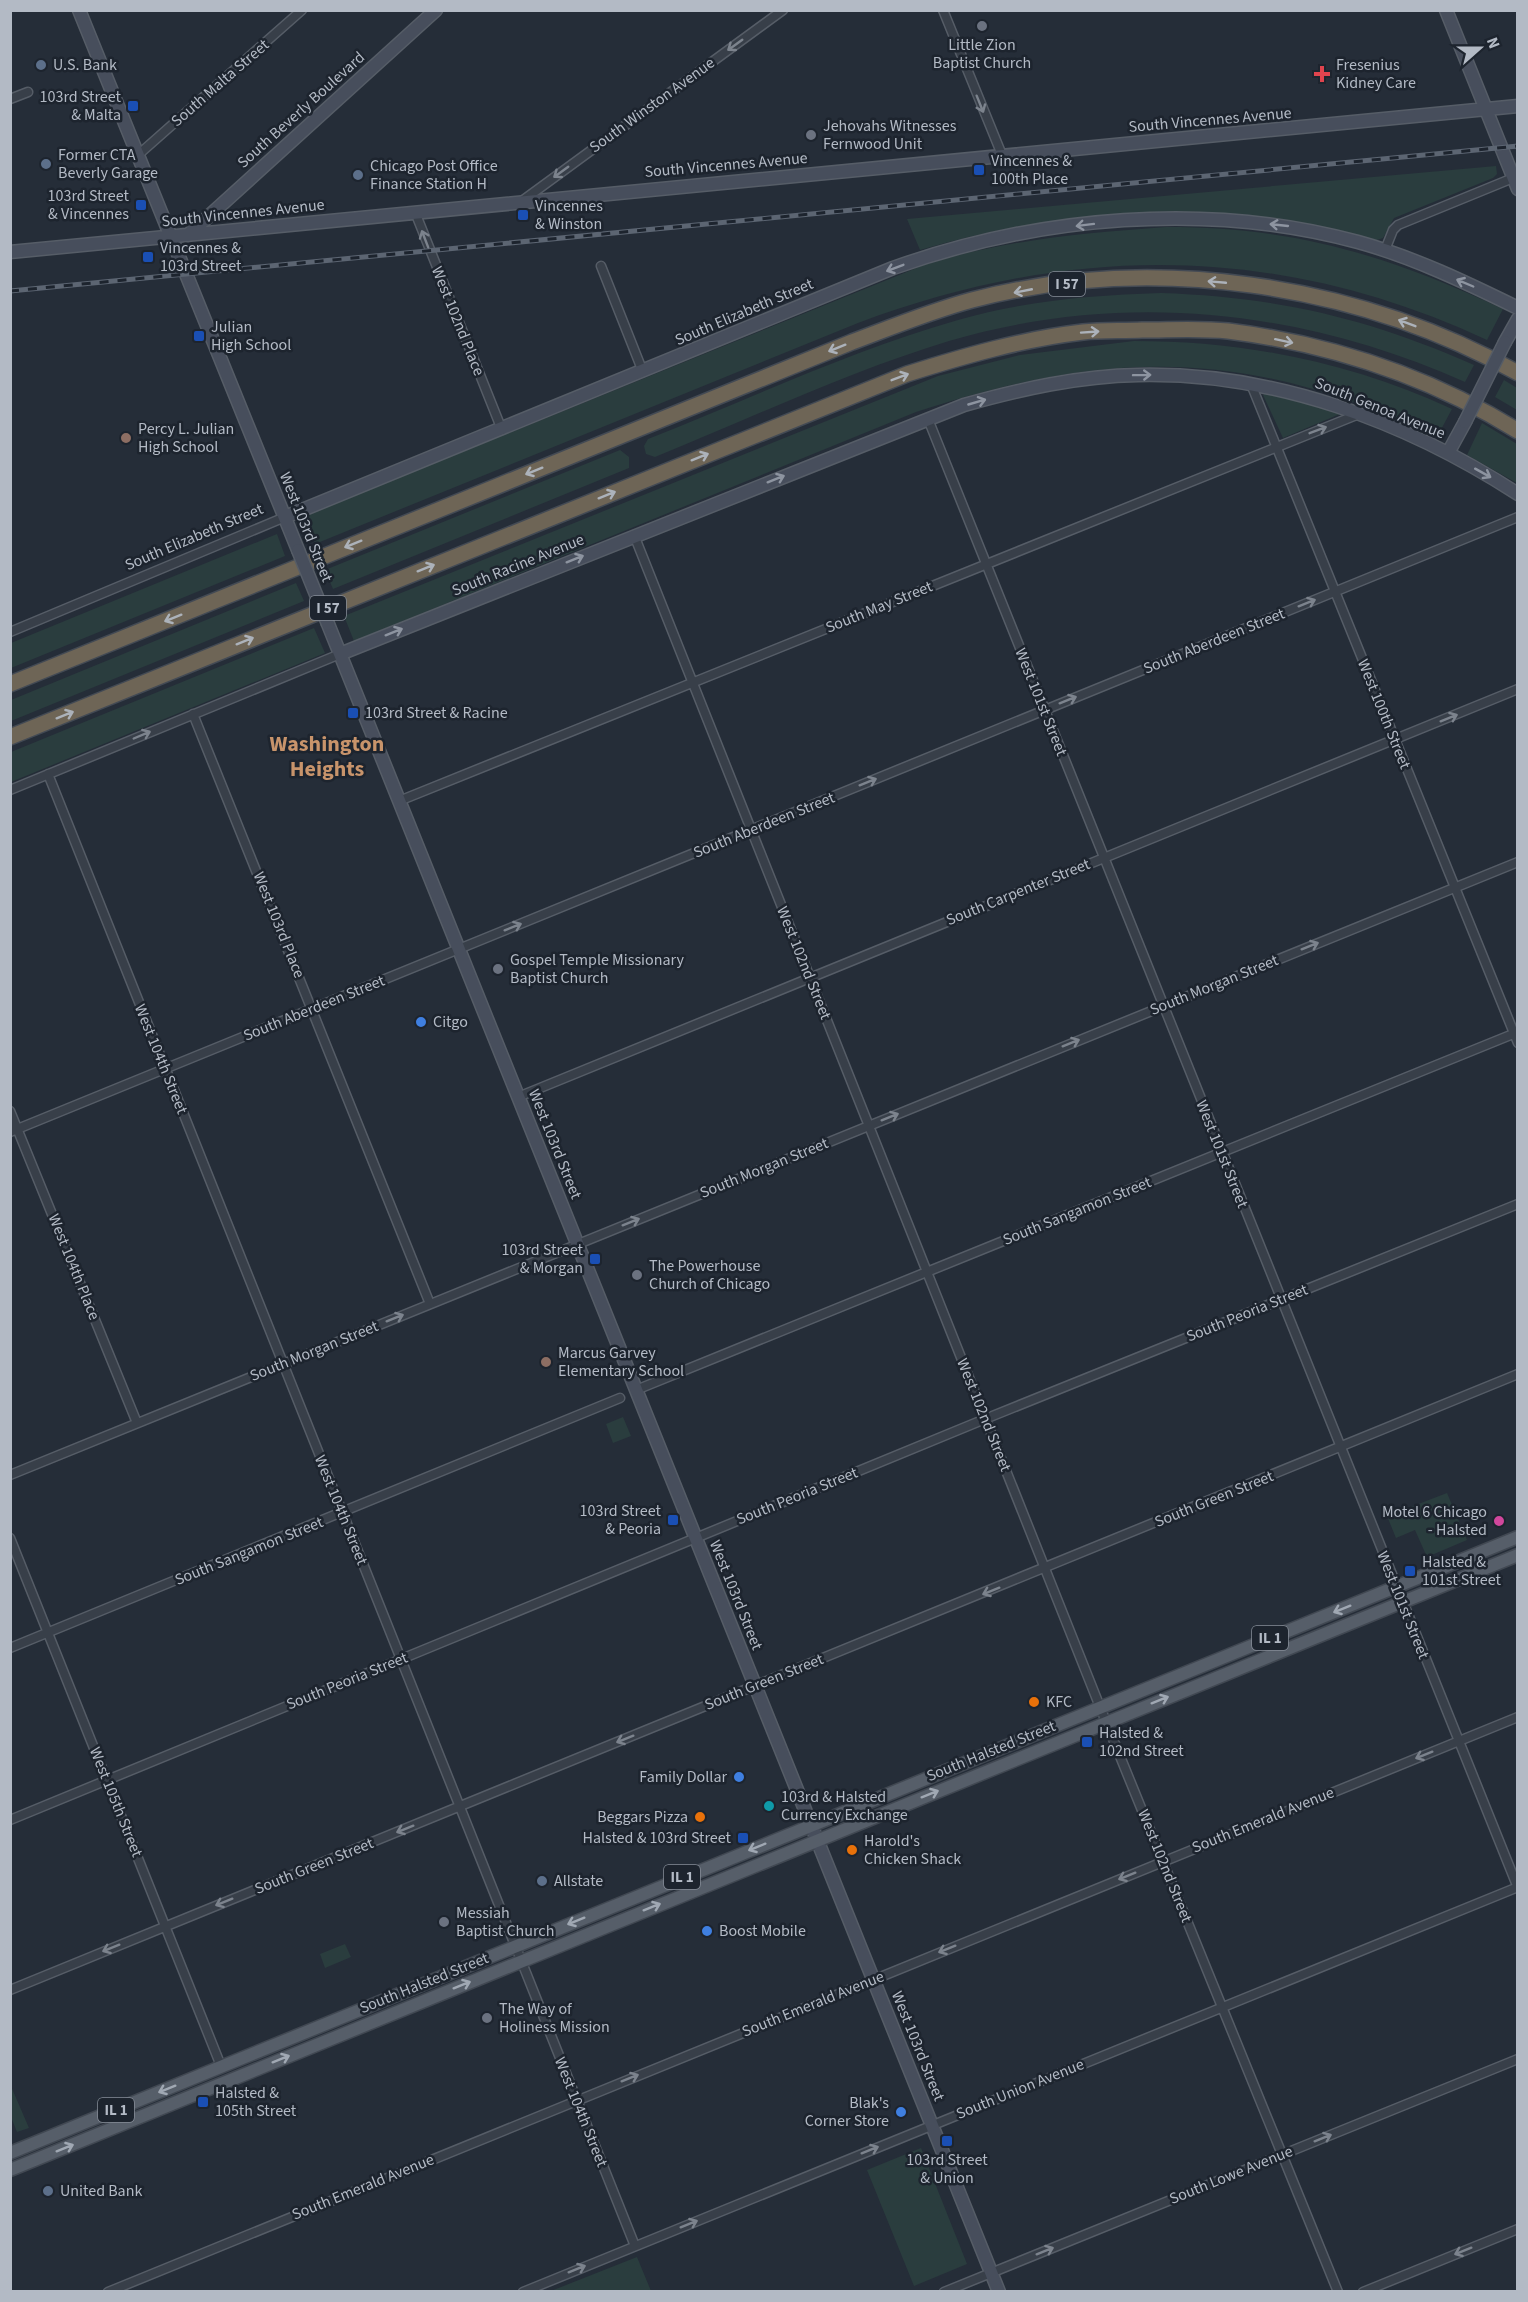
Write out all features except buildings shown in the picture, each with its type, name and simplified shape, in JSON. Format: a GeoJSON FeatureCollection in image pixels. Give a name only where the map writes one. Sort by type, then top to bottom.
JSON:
{"type":"FeatureCollection","features":[{"type":"Feature","properties":{"kind":"highway","name":"I 57"},"geometry":{"type":"LineString","coordinates":[[10,684],[842,346],[921,316],[974,300],[1086,282],[1190,280],[1242,284],[1294,292],[1397,320],[1452,341],[1518,373]]}},
{"type":"Feature","properties":{"kind":"highway","name":"I 57"},"geometry":{"type":"LineString","coordinates":[[10,737],[907,374],[956,358],[1048,337],[1086,332],[1182,329],[1227,331],[1278,340],[1334,352],[1411,376],[1489,414],[1518,431]]}},
{"type":"Feature","properties":{"kind":"main road","name":"West 103rd Street"},"geometry":{"type":"LineString","coordinates":[[79,10],[999,2292]]}},
{"type":"Feature","properties":{"kind":"main road","name":"South Beverly Boulevard"},"geometry":{"type":"LineString","coordinates":[[188,235],[436,10]]}},
{"type":"Feature","properties":{"kind":"main road"},"geometry":{"type":"LineString","coordinates":[[1446,10],[1515,183]]}},
{"type":"Feature","properties":{"kind":"main road","name":"South Vincennes Avenue"},"geometry":{"type":"LineString","coordinates":[[10,252],[1518,106]]}},
{"type":"Feature","properties":{"kind":"main road","name":"South Elizabeth Street"},"geometry":{"type":"LineString","coordinates":[[285,517],[644,372],[893,268],[955,248],[1010,235],[1116,222],[1213,218],[1294,227],[1385,250],[1518,308]]}},
{"type":"Feature","properties":{"kind":"main road","name":"South Genoa Avenue"},"geometry":{"type":"LineString","coordinates":[[1043,386],[1086,379],[1137,375],[1189,376],[1251,384],[1304,395],[1359,414],[1448,453],[1518,319]]}},
{"type":"Feature","properties":{"kind":"main road","name":"South Racine Avenue"},"geometry":{"type":"LineString","coordinates":[[340,654],[964,405],[1043,386]]}},
{"type":"Feature","properties":{"kind":"main road"},"geometry":{"type":"LineString","coordinates":[[1448,453],[1518,494]]}},
{"type":"Feature","properties":{"kind":"main road","name":"South Halsted Street"},"geometry":{"type":"LineString","coordinates":[[10,2153],[1518,1537]]}},
{"type":"Feature","properties":{"kind":"main road","name":"South Halsted Street"},"geometry":{"type":"LineString","coordinates":[[10,2170],[1518,1555]]}},
{"type":"Feature","properties":{"kind":"main road"},"geometry":{"type":"LineString","coordinates":[[221,2066],[227,2081]]}},
{"type":"Feature","properties":{"kind":"street","name":"South Malta Street"},"geometry":{"type":"LineString","coordinates":[[138,155],[302,10]]}},
{"type":"Feature","properties":{"kind":"street","name":"South Winston Avenue"},"geometry":{"type":"LineString","coordinates":[[522,201],[783,10]]}},
{"type":"Feature","properties":{"kind":"street"},"geometry":{"type":"LineString","coordinates":[[943,10],[1002,155]]}},
{"type":"Feature","properties":{"kind":"street"},"geometry":{"type":"LineString","coordinates":[[10,99],[28,92]]}},
{"type":"Feature","properties":{"kind":"street"},"geometry":{"type":"LineString","coordinates":[[1385,250],[1392,230],[1398,225],[1515,183]]}},
{"type":"Feature","properties":{"kind":"street","name":"West 102nd Place"},"geometry":{"type":"LineString","coordinates":[[415,212],[502,430]]}},
{"type":"Feature","properties":{"kind":"street"},"geometry":{"type":"LineString","coordinates":[[601,266],[644,372]]}},
{"type":"Feature","properties":{"kind":"street","name":"West 100th Street"},"geometry":{"type":"LineString","coordinates":[[1251,384],[1454,887],[1516,1033],[1518,1043]]}},
{"type":"Feature","properties":{"kind":"street","name":"South May Street"},"geometry":{"type":"LineString","coordinates":[[399,801],[1359,414]]}},
{"type":"Feature","properties":{"kind":"street","name":"West 101st Street"},"geometry":{"type":"LineString","coordinates":[[928,419],[1517,1887]]}},
{"type":"Feature","properties":{"kind":"street","name":"South Elizabeth Street"},"geometry":{"type":"LineString","coordinates":[[10,632],[285,517]]}},
{"type":"Feature","properties":{"kind":"street","name":"South Aberdeen Street"},"geometry":{"type":"LineString","coordinates":[[14,1131],[1518,517]]}},
{"type":"Feature","properties":{"kind":"street","name":"West 102nd Street"},"geometry":{"type":"LineString","coordinates":[[634,536],[1106,1722],[1338,2292]]}},
{"type":"Feature","properties":{"kind":"street","name":"South Racine Avenue"},"geometry":{"type":"LineString","coordinates":[[10,790],[340,654]]}},
{"type":"Feature","properties":{"kind":"street","name":"South Carpenter Street"},"geometry":{"type":"LineString","coordinates":[[518,1097],[1518,689]]}},
{"type":"Feature","properties":{"kind":"street","name":"West 103rd Place"},"geometry":{"type":"LineString","coordinates":[[193,714],[430,1304]]}},
{"type":"Feature","properties":{"kind":"street","name":"West 104th Street"},"geometry":{"type":"LineString","coordinates":[[48,774],[635,2246]]}},
{"type":"Feature","properties":{"kind":"street","name":"South Morgan Street"},"geometry":{"type":"LineString","coordinates":[[10,1475],[1518,862]]}},
{"type":"Feature","properties":{"kind":"street","name":"South Sangamon Street"},"geometry":{"type":"LineString","coordinates":[[636,1390],[1516,1033]]}},
{"type":"Feature","properties":{"kind":"street","name":"West 104th Place"},"geometry":{"type":"LineString","coordinates":[[10,1111],[14,1131],[137,1423]]}},
{"type":"Feature","properties":{"kind":"street","name":"South Peoria Street"},"geometry":{"type":"LineString","coordinates":[[10,1820],[985,1419],[1518,1204]]}},
{"type":"Feature","properties":{"kind":"street","name":"South Green Street"},"geometry":{"type":"LineString","coordinates":[[10,1990],[1518,1374]]}},
{"type":"Feature","properties":{"kind":"street","name":"South Sangamon Street"},"geometry":{"type":"LineString","coordinates":[[10,1648],[620,1398]]}},
{"type":"Feature","properties":{"kind":"street","name":"West 105th Street"},"geometry":{"type":"LineString","coordinates":[[10,1539],[221,2066]]}},
{"type":"Feature","properties":{"kind":"street","name":"South Emerald Avenue"},"geometry":{"type":"LineString","coordinates":[[108,2292],[1518,1717]]}},
{"type":"Feature","properties":{"kind":"street","name":"South Union Avenue"},"geometry":{"type":"LineString","coordinates":[[523,2292],[1517,1887]]}},
{"type":"Feature","properties":{"kind":"street","name":"South Lowe Avenue"},"geometry":{"type":"LineString","coordinates":[[944,2292],[1518,2059]]}},
{"type":"Feature","properties":{"kind":"street"},"geometry":{"type":"LineString","coordinates":[[1363,2292],[1518,2229]]}},
{"type":"Feature","properties":{"kind":"shaded area"},"geometry":{"type":"Polygon","coordinates":[[[1496,166],[1497,174],[1493,178],[1394,218],[1383,238],[1377,240],[1325,227],[1271,218],[1182,212],[1094,216],[1050,222],[1006,229],[920,250],[907,219],[1496,166]]]}},
{"type":"Feature","properties":{"kind":"shaded area"},"geometry":{"type":"Polygon","coordinates":[[[1166,227],[1257,232],[1339,248],[1420,273],[1503,309],[1487,340],[1409,308],[1331,285],[1253,271],[1174,265],[1096,268],[1017,278],[938,297],[858,323],[315,544],[304,516],[924,265],[984,249],[1044,239],[1166,227]]]}},
{"type":"Feature","properties":{"kind":"shaded area"},"geometry":{"type":"Polygon","coordinates":[[[1161,293],[1244,299],[1321,313],[1397,334],[1474,365],[1465,382],[1403,357],[1339,338],[1275,324],[1211,315],[1146,312],[1080,316],[1015,325],[949,341],[875,366],[655,457],[646,454],[644,446],[648,439],[840,360],[918,332],[1008,308],[1084,297],[1161,293]]]}},
{"type":"Feature","properties":{"kind":"shaded area"},"geometry":{"type":"Polygon","coordinates":[[[1134,341],[1216,345],[1296,357],[1375,379],[1452,409],[1437,437],[1369,408],[1304,387],[1241,373],[1180,367],[1117,368],[1053,376],[987,391],[916,412],[354,641],[344,616],[938,376],[1020,355],[1134,341]]]}},
{"type":"Feature","properties":{"kind":"shaded area"},"geometry":{"type":"Polygon","coordinates":[[[1504,380],[1517,388],[1517,410],[1495,397],[1504,380]]]}},
{"type":"Feature","properties":{"kind":"shaded area"},"geometry":{"type":"Polygon","coordinates":[[[1266,392],[1340,414],[1283,438],[1263,395],[1266,392]]]}},
{"type":"Feature","properties":{"kind":"shaded area"},"geometry":{"type":"Polygon","coordinates":[[[1482,423],[1517,444],[1517,483],[1467,455],[1482,423]]]}},
{"type":"Feature","properties":{"kind":"shaded area"},"geometry":{"type":"Polygon","coordinates":[[[620,450],[629,457],[629,468],[333,589],[325,570],[620,450]]]}},
{"type":"Feature","properties":{"kind":"shaded area"},"geometry":{"type":"Polygon","coordinates":[[[277,534],[285,556],[11,668],[11,643],[277,534]]]}},
{"type":"Feature","properties":{"kind":"shaded area"},"geometry":{"type":"Polygon","coordinates":[[[296,583],[304,601],[11,721],[11,700],[296,583]]]}},
{"type":"Feature","properties":{"kind":"shaded area"},"geometry":{"type":"Polygon","coordinates":[[[314,628],[325,653],[11,782],[11,752],[314,628]]]}},
{"type":"Feature","properties":{"kind":"shaded area"},"geometry":{"type":"Polygon","coordinates":[[[623,1417],[631,1436],[613,1443],[606,1424],[623,1417]]]}},
{"type":"Feature","properties":{"kind":"shaded area"},"geometry":{"type":"Polygon","coordinates":[[[1447,1493],[1467,1540],[1427,1557],[1415,1530],[1396,1538],[1387,1516],[1447,1493]]]}},
{"type":"Feature","properties":{"kind":"shaded area"},"geometry":{"type":"Polygon","coordinates":[[[345,1944],[351,1957],[325,1968],[320,1954],[345,1944]]]}},
{"type":"Feature","properties":{"kind":"shaded area"},"geometry":{"type":"Polygon","coordinates":[[[10,2084],[29,2128],[17,2132],[11,2117],[10,2084]]]}},
{"type":"Feature","properties":{"kind":"shaded area"},"geometry":{"type":"Polygon","coordinates":[[[921,2148],[967,2264],[914,2286],[867,2170],[921,2148]]]}},
{"type":"Feature","properties":{"kind":"shaded area"},"geometry":{"type":"Polygon","coordinates":[[[637,2257],[651,2291],[551,2291],[637,2257]]]}},
{"type":"Feature","properties":{"kind":"railway"},"geometry":{"type":"LineString","coordinates":[[10,291],[1518,146]]}},
{"type":"Feature","properties":{"kind":"place","name":"Little Zion Baptist Church"},"geometry":{"type":"Point","coordinates":[982,26]}},
{"type":"Feature","properties":{"kind":"place","name":"U.S. Bank"},"geometry":{"type":"Point","coordinates":[41,65]}},
{"type":"Feature","properties":{"kind":"place","name":"Fresenius Kidney Care"},"geometry":{"type":"Point","coordinates":[1322,74]}},
{"type":"Feature","properties":{"kind":"place","name":"103rd Street & Malta"},"geometry":{"type":"Point","coordinates":[133,106]}},
{"type":"Feature","properties":{"kind":"place","name":"Jehovahs Witnesses Fernwood Unit"},"geometry":{"type":"Point","coordinates":[811,135]}},
{"type":"Feature","properties":{"kind":"place","name":"Former CTA Beverly Garage"},"geometry":{"type":"Point","coordinates":[46,164]}},
{"type":"Feature","properties":{"kind":"place","name":"Vincennes & 100th Place"},"geometry":{"type":"Point","coordinates":[979,170]}},
{"type":"Feature","properties":{"kind":"place","name":"Chicago Post Office Finance Station H"},"geometry":{"type":"Point","coordinates":[358,175]}},
{"type":"Feature","properties":{"kind":"place","name":"103rd Street & Vincennes"},"geometry":{"type":"Point","coordinates":[141,205]}},
{"type":"Feature","properties":{"kind":"place","name":"Vincennes & Winston"},"geometry":{"type":"Point","coordinates":[523,215]}},
{"type":"Feature","properties":{"kind":"place","name":"Vincennes & 103rd Street"},"geometry":{"type":"Point","coordinates":[148,257]}},
{"type":"Feature","properties":{"kind":"place","name":"Julian High School"},"geometry":{"type":"Point","coordinates":[199,336]}},
{"type":"Feature","properties":{"kind":"place","name":"Percy L. Julian High School"},"geometry":{"type":"Point","coordinates":[126,438]}},
{"type":"Feature","properties":{"kind":"place","name":"103rd Street & Racine"},"geometry":{"type":"Point","coordinates":[353,713]}},
{"type":"Feature","properties":{"kind":"place","name":"Gospel Temple Missionary Baptist Church"},"geometry":{"type":"Point","coordinates":[498,969]}},
{"type":"Feature","properties":{"kind":"place","name":"Citgo"},"geometry":{"type":"Point","coordinates":[421,1022]}},
{"type":"Feature","properties":{"kind":"place","name":"103rd Street & Morgan"},"geometry":{"type":"Point","coordinates":[595,1259]}},
{"type":"Feature","properties":{"kind":"place","name":"The Powerhouse Church of Chicago"},"geometry":{"type":"Point","coordinates":[637,1275]}},
{"type":"Feature","properties":{"kind":"place","name":"Marcus Garvey Elementary School"},"geometry":{"type":"Point","coordinates":[546,1362]}},
{"type":"Feature","properties":{"kind":"place","name":"103rd Street & Peoria"},"geometry":{"type":"Point","coordinates":[673,1520]}},
{"type":"Feature","properties":{"kind":"place","name":"Motel 6 Chicago - Halsted"},"geometry":{"type":"Point","coordinates":[1499,1521]}},
{"type":"Feature","properties":{"kind":"place","name":"Halsted & 101st Street"},"geometry":{"type":"Point","coordinates":[1410,1571]}},
{"type":"Feature","properties":{"kind":"place","name":"KFC"},"geometry":{"type":"Point","coordinates":[1034,1702]}},
{"type":"Feature","properties":{"kind":"place","name":"Halsted & 102nd Street"},"geometry":{"type":"Point","coordinates":[1087,1742]}},
{"type":"Feature","properties":{"kind":"place","name":"Family Dollar"},"geometry":{"type":"Point","coordinates":[739,1777]}},
{"type":"Feature","properties":{"kind":"place","name":"103rd & Halsted Currency Exchange"},"geometry":{"type":"Point","coordinates":[769,1806]}},
{"type":"Feature","properties":{"kind":"place","name":"Beggars Pizza"},"geometry":{"type":"Point","coordinates":[700,1817]}},
{"type":"Feature","properties":{"kind":"place","name":"Halsted & 103rd Street"},"geometry":{"type":"Point","coordinates":[743,1838]}},
{"type":"Feature","properties":{"kind":"place","name":"Harold's Chicken Shack"},"geometry":{"type":"Point","coordinates":[852,1850]}},
{"type":"Feature","properties":{"kind":"place","name":"Allstate"},"geometry":{"type":"Point","coordinates":[542,1881]}},
{"type":"Feature","properties":{"kind":"place","name":"Messiah Baptist Church"},"geometry":{"type":"Point","coordinates":[444,1922]}},
{"type":"Feature","properties":{"kind":"place","name":"Boost Mobile"},"geometry":{"type":"Point","coordinates":[707,1931]}},
{"type":"Feature","properties":{"kind":"place","name":"The Way of Holiness Mission"},"geometry":{"type":"Point","coordinates":[487,2018]}},
{"type":"Feature","properties":{"kind":"place","name":"Halsted & 105th Street"},"geometry":{"type":"Point","coordinates":[203,2102]}},
{"type":"Feature","properties":{"kind":"place","name":"Blak's Corner Store"},"geometry":{"type":"Point","coordinates":[901,2112]}},
{"type":"Feature","properties":{"kind":"place","name":"103rd Street & Union"},"geometry":{"type":"Point","coordinates":[947,2141]}},
{"type":"Feature","properties":{"kind":"place","name":"United Bank"},"geometry":{"type":"Point","coordinates":[48,2191]}},
{"type":"Feature","properties":{"kind":"district","name":"Washington Heights"},"geometry":{"type":"Point","coordinates":[327,756]}}]}
